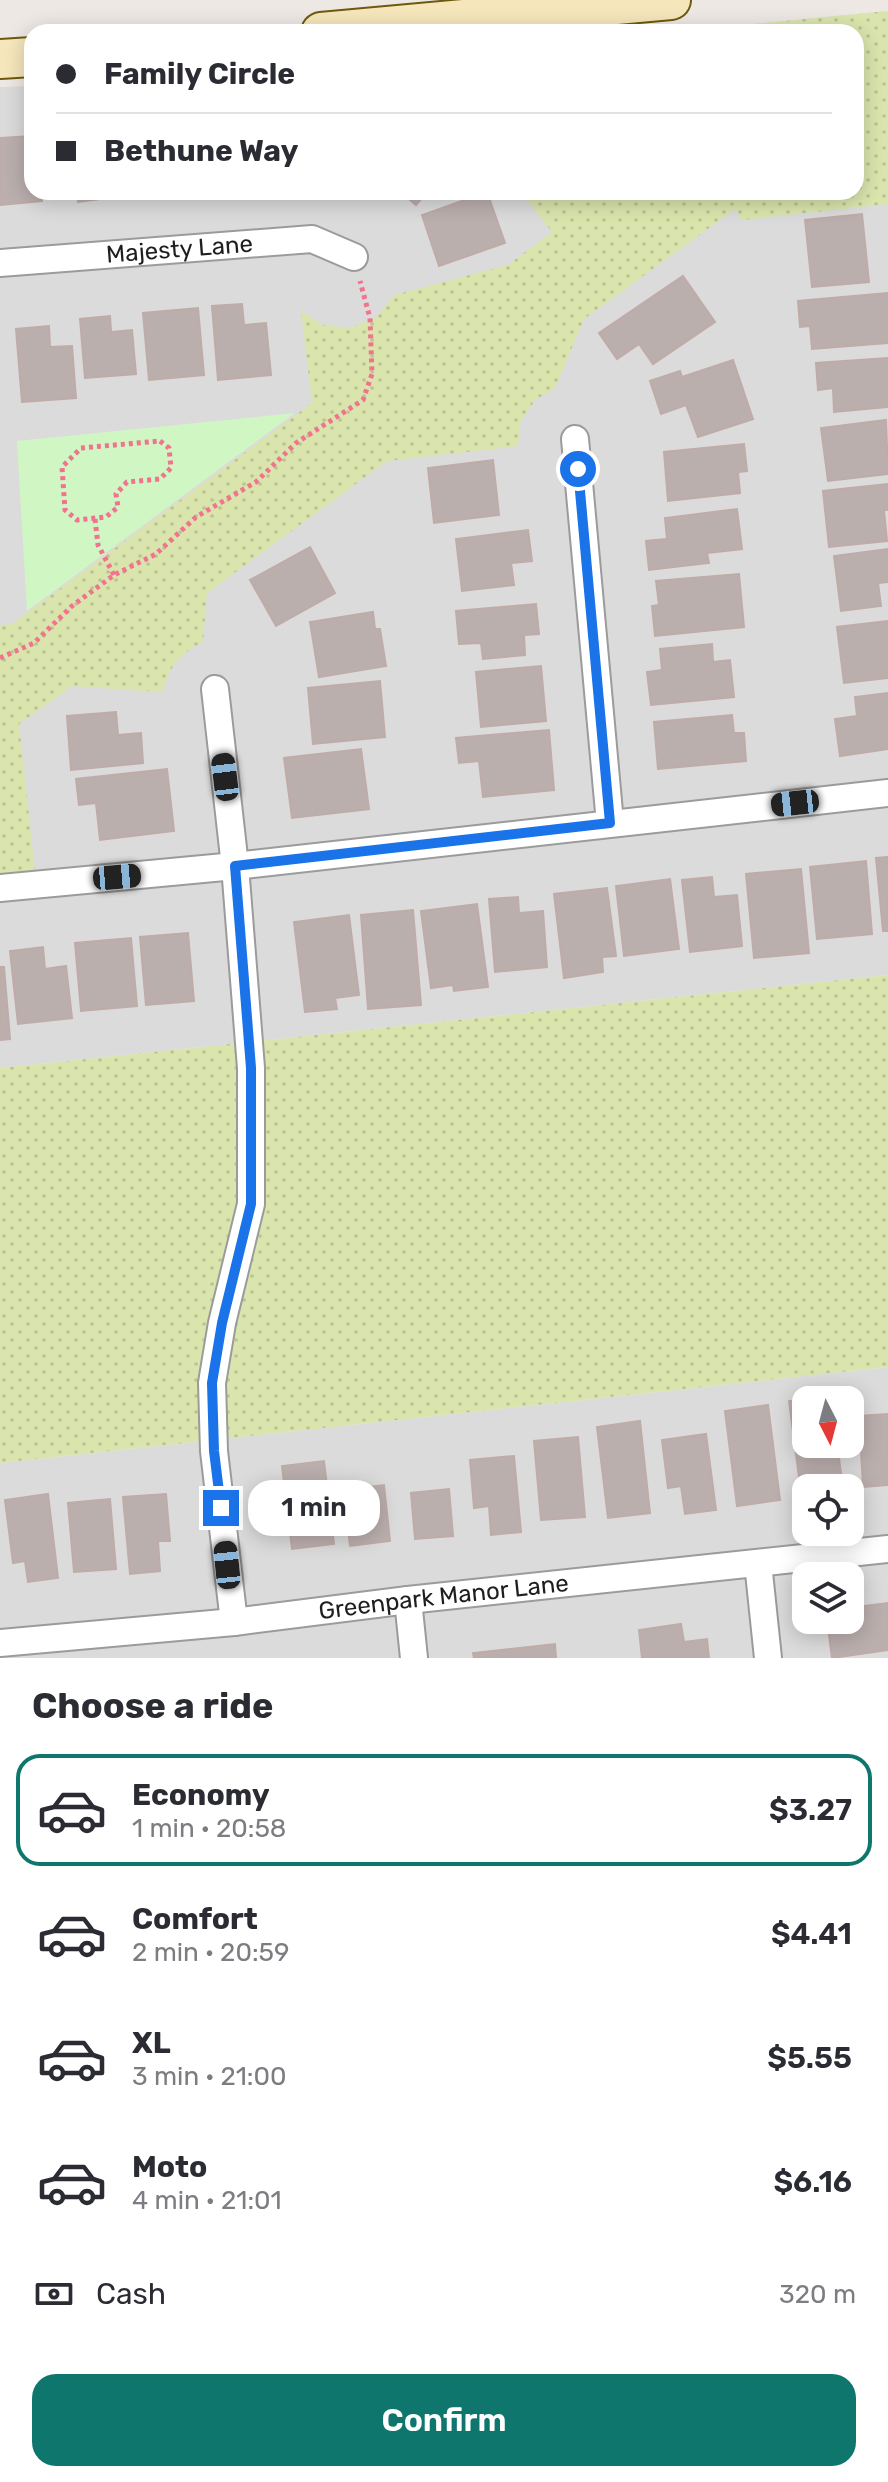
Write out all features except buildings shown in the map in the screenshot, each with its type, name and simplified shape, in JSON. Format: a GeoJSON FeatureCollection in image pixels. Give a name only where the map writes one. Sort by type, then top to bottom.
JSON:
{"type":"FeatureCollection","features":[{"type":"Feature","properties":{"kind":"main road"},"geometry":{"type":"LineString","coordinates":[[408,24],[671,0]]}},
{"type":"Feature","properties":{"kind":"main road"},"geometry":{"type":"LineString","coordinates":[[0,59],[24,58]]}},
{"type":"Feature","properties":{"kind":"street","name":"Majesty Lane"},"geometry":{"type":"LineString","coordinates":[[0,263],[312,239],[354,257]]}},
{"type":"Feature","properties":{"kind":"street"},"geometry":{"type":"LineString","coordinates":[[575,439],[610,823]]}},
{"type":"Feature","properties":{"kind":"street"},"geometry":{"type":"LineString","coordinates":[[215,689],[235,866],[251,1068],[251,1204],[222,1323],[212,1383],[214,1451],[234,1622]]}},
{"type":"Feature","properties":{"kind":"street"},"geometry":{"type":"LineString","coordinates":[[0,888],[235,866],[888,793]]}},
{"type":"Feature","properties":{"kind":"street","name":"Greenpark Manor Lane"},"geometry":{"type":"LineString","coordinates":[[0,1643],[64,1647],[408,1600],[888,1549]]}},
{"type":"Feature","properties":{"kind":"street"},"geometry":{"type":"LineString","coordinates":[[758,1563],[768,1658]]}},
{"type":"Feature","properties":{"kind":"street"},"geometry":{"type":"LineString","coordinates":[[408,1600],[414,1658]]}},
{"type":"Feature","properties":{"kind":"path"},"geometry":{"type":"LineString","coordinates":[[0,658],[34,643],[72,606],[114,575],[156,554],[196,517],[256,482],[296,443],[363,400],[372,374],[370,318],[354,257]]}},
{"type":"Feature","properties":{"kind":"path"},"geometry":{"type":"LineString","coordinates":[[160,441],[169,448],[171,468],[160,479],[127,482],[116,494],[118,507],[106,517],[95,519],[77,520],[65,510],[62,467],[81,448],[160,441]]}},
{"type":"Feature","properties":{"kind":"path"},"geometry":{"type":"LineString","coordinates":[[95,519],[98,545],[114,575]]}},
{"type":"Feature","properties":{"kind":"shaded area"},"geometry":{"type":"Polygon","coordinates":[[[888,11],[888,975],[0,1068],[0,87],[24,86],[24,200],[864,200],[864,24],[755,24],[888,11]]]}},
{"type":"Feature","properties":{"kind":"shaded area"},"geometry":{"type":"Polygon","coordinates":[[[888,1367],[888,1658],[0,1658],[0,1463],[888,1367]]]}},
{"type":"Feature","properties":{"kind":"green space"},"geometry":{"type":"Polygon","coordinates":[[[888,11],[888,204],[742,220],[735,209],[584,319],[555,388],[535,400],[520,423],[518,446],[387,461],[207,593],[203,642],[176,662],[162,692],[72,686],[19,724],[35,871],[0,875],[0,625],[12,624],[312,403],[301,311],[323,325],[350,328],[377,317],[394,295],[508,265],[552,232],[527,200],[864,200],[864,24],[755,24],[888,11]]]}},
{"type":"Feature","properties":{"kind":"green space"},"geometry":{"type":"Polygon","coordinates":[[[295,413],[27,611],[17,441],[295,413]]]}},
{"type":"Feature","properties":{"kind":"green space"},"geometry":{"type":"Polygon","coordinates":[[[888,975],[888,1367],[0,1463],[0,1068],[888,975]]]}},
{"type":"Feature","properties":{"kind":"route"},"geometry":{"type":"LineString","coordinates":[[221,1508],[214,1451],[212,1383],[222,1323],[251,1204],[251,1068],[235,866],[610,823],[578,469]]}}]}
